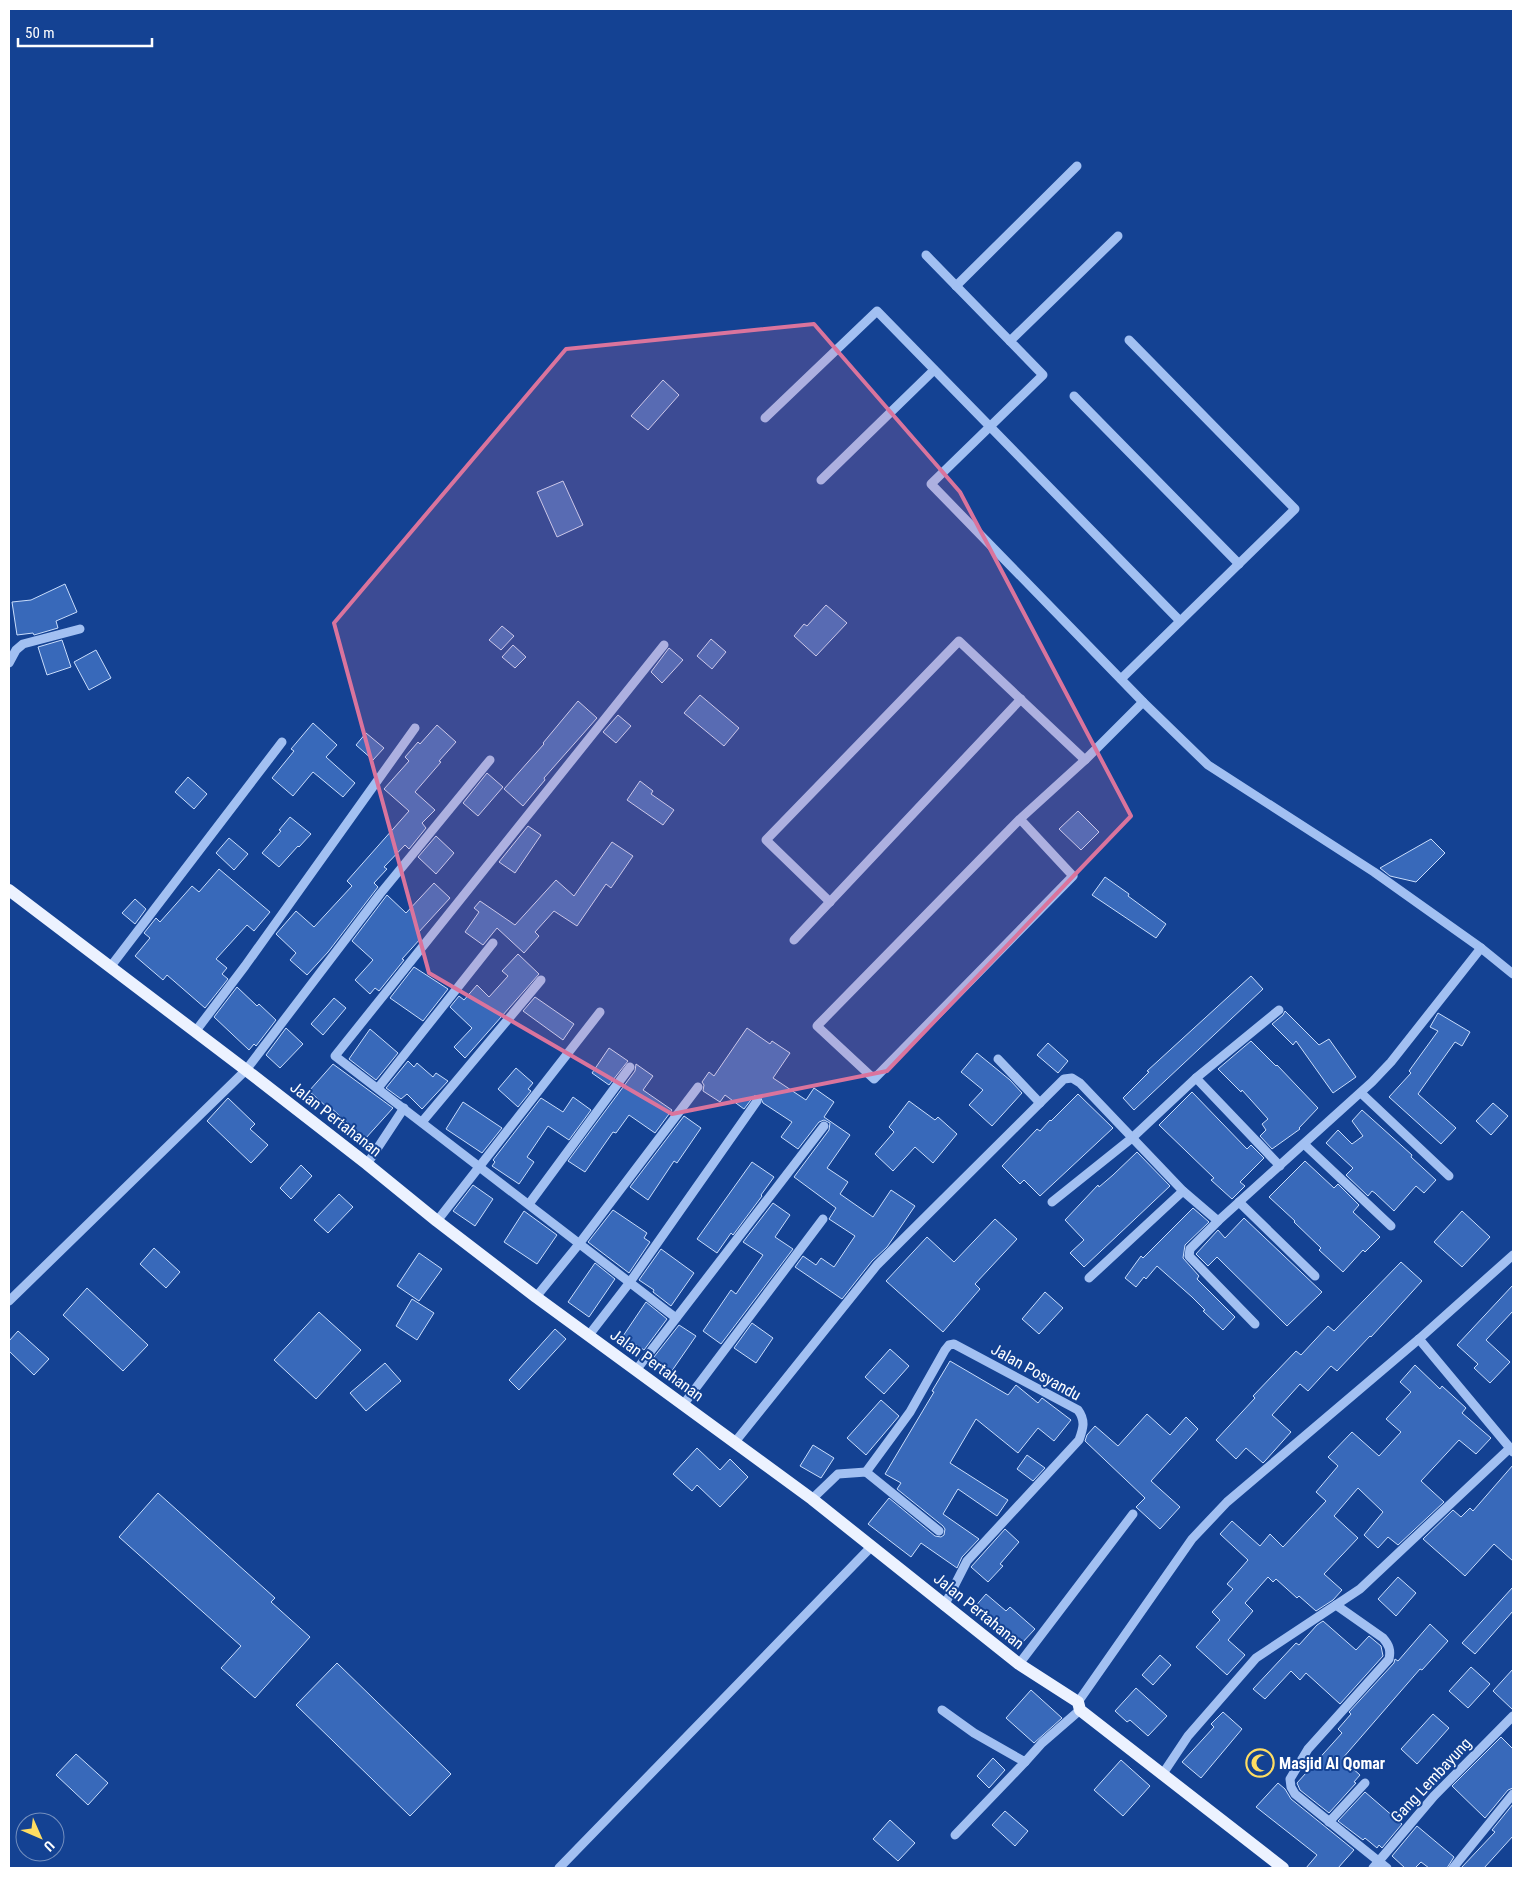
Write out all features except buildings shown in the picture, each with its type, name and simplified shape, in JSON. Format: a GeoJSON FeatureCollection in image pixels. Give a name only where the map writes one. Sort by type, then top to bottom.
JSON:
{"type":"FeatureCollection","features":[{"type":"Feature","properties":{"kind":"main road","name":"Jalan Pertahanan"},"geometry":{"type":"LineString","coordinates":[[9,890],[246,1070],[536,1297],[637,1369],[872,1546],[944,1606],[1019,1664],[1079,1706],[1162,1775],[1283,1868]]}},
{"type":"Feature","properties":{"kind":"street"},"geometry":{"type":"LineString","coordinates":[[956,286],[1078,166]]}},
{"type":"Feature","properties":{"kind":"street"},"geometry":{"type":"LineString","coordinates":[[1010,341],[1118,236]]}},
{"type":"Feature","properties":{"kind":"street"},"geometry":{"type":"LineString","coordinates":[[926,255],[1043,375],[931,484],[1143,702],[1208,765],[1374,872],[1481,948],[1513,974]]}},
{"type":"Feature","properties":{"kind":"street"},"geometry":{"type":"LineString","coordinates":[[765,418],[876,311],[1180,621]]}},
{"type":"Feature","properties":{"kind":"street"},"geometry":{"type":"LineString","coordinates":[[1121,679],[1295,509],[1130,340]]}},
{"type":"Feature","properties":{"kind":"street"},"geometry":{"type":"LineString","coordinates":[[821,480],[934,370]]}},
{"type":"Feature","properties":{"kind":"street"},"geometry":{"type":"LineString","coordinates":[[1074,396],[1239,564]]}},
{"type":"Feature","properties":{"kind":"street"},"geometry":{"type":"LineString","coordinates":[[9,663],[16,650],[23,644],[80,630]]}},
{"type":"Feature","properties":{"kind":"street"},"geometry":{"type":"LineString","coordinates":[[830,902],[766,840],[959,640],[1085,760]]}},
{"type":"Feature","properties":{"kind":"street"},"geometry":{"type":"LineString","coordinates":[[664,645],[335,1056],[676,1318]]}},
{"type":"Feature","properties":{"kind":"street"},"geometry":{"type":"LineString","coordinates":[[794,940],[1021,699]]}},
{"type":"Feature","properties":{"kind":"street"},"geometry":{"type":"LineString","coordinates":[[1020,819],[1073,876],[874,1079],[817,1026],[1020,819],[1085,760],[1143,702]]}},
{"type":"Feature","properties":{"kind":"street"},"geometry":{"type":"LineString","coordinates":[[195,1032],[245,966],[415,728]]}},
{"type":"Feature","properties":{"kind":"street"},"geometry":{"type":"LineString","coordinates":[[111,966],[282,742]]}},
{"type":"Feature","properties":{"kind":"street"},"geometry":{"type":"LineString","coordinates":[[9,1301],[246,1070],[380,894],[490,760]]}},
{"type":"Feature","properties":{"kind":"street"},"geometry":{"type":"LineString","coordinates":[[378,1088],[493,943]]}},
{"type":"Feature","properties":{"kind":"street"},"geometry":{"type":"LineString","coordinates":[[1255,1324],[1189,1256],[1190,1249],[1218,1221],[1361,1093],[1390,1062],[1481,948]]}},
{"type":"Feature","properties":{"kind":"street"},"geometry":{"type":"LineString","coordinates":[[422,1122],[541,980]]}},
{"type":"Feature","properties":{"kind":"street"},"geometry":{"type":"LineString","coordinates":[[1052,1202],[1132,1138],[1196,1078],[1278,1010]]}},
{"type":"Feature","properties":{"kind":"street"},"geometry":{"type":"LineString","coordinates":[[437,1221],[600,1012]]}},
{"type":"Feature","properties":{"kind":"street"},"geometry":{"type":"LineString","coordinates":[[998,1059],[1040,1103]]}},
{"type":"Feature","properties":{"kind":"street"},"geometry":{"type":"LineString","coordinates":[[528,1204],[630,1067]]}},
{"type":"Feature","properties":{"kind":"street"},"geometry":{"type":"LineString","coordinates":[[735,1442],[877,1265],[1064,1079],[1072,1078],[1080,1082],[1183,1191],[1218,1221]]}},
{"type":"Feature","properties":{"kind":"street"},"geometry":{"type":"LineString","coordinates":[[1196,1078],[1280,1166]]}},
{"type":"Feature","properties":{"kind":"street"},"geometry":{"type":"LineString","coordinates":[[536,1297],[579,1244],[698,1087]]}},
{"type":"Feature","properties":{"kind":"street"},"geometry":{"type":"LineString","coordinates":[[1361,1093],[1449,1176]]}},
{"type":"Feature","properties":{"kind":"street"},"geometry":{"type":"LineString","coordinates":[[588,1335],[630,1282],[757,1101]]}},
{"type":"Feature","properties":{"kind":"street"},"geometry":{"type":"LineString","coordinates":[[367,1164],[404,1108]]}},
{"type":"Feature","properties":{"kind":"street"},"geometry":{"type":"LineString","coordinates":[[637,1369],[824,1126]]}},
{"type":"Feature","properties":{"kind":"street"},"geometry":{"type":"LineString","coordinates":[[1304,1144],[1391,1226]]}},
{"type":"Feature","properties":{"kind":"street"},"geometry":{"type":"LineString","coordinates":[[1090,1278],[1183,1191]]}},
{"type":"Feature","properties":{"kind":"street"},"geometry":{"type":"LineString","coordinates":[[1239,1202],[1315,1276]]}},
{"type":"Feature","properties":{"kind":"street"},"geometry":{"type":"LineString","coordinates":[[683,1405],[823,1219]]}},
{"type":"Feature","properties":{"kind":"street"},"geometry":{"type":"LineString","coordinates":[[955,1835],[1079,1706],[1192,1539],[1227,1502],[1419,1339],[1513,1255]]}},
{"type":"Feature","properties":{"kind":"street"},"geometry":{"type":"LineString","coordinates":[[1162,1775],[1188,1736],[1256,1658],[1360,1589],[1511,1450],[1419,1339]]}},
{"type":"Feature","properties":{"kind":"street","name":"Jalan Posyandu"},"geometry":{"type":"LineString","coordinates":[[866,1472],[910,1412],[949,1345],[954,1344],[1078,1410],[1084,1417],[1079,1440],[967,1561],[944,1606]]}},
{"type":"Feature","properties":{"kind":"street"},"geometry":{"type":"LineString","coordinates":[[812,1500],[838,1474],[866,1472],[939,1531]]}},
{"type":"Feature","properties":{"kind":"street"},"geometry":{"type":"LineString","coordinates":[[1019,1664],[1133,1514]]}},
{"type":"Feature","properties":{"kind":"street"},"geometry":{"type":"LineString","coordinates":[[559,1868],[872,1546]]}},
{"type":"Feature","properties":{"kind":"street"},"geometry":{"type":"LineString","coordinates":[[1336,1605],[1383,1638],[1391,1653],[1389,1659],[1308,1749],[1290,1779],[1291,1787],[1295,1794],[1376,1864],[1387,1868]]}},
{"type":"Feature","properties":{"kind":"street"},"geometry":{"type":"LineString","coordinates":[[942,1710],[974,1733],[1025,1762]]}},
{"type":"Feature","properties":{"kind":"street","name":"Gang Lembayung"},"geometry":{"type":"LineString","coordinates":[[1376,1864],[1434,1796],[1513,1716]]}},
{"type":"Feature","properties":{"kind":"street"},"geometry":{"type":"LineString","coordinates":[[1329,1822],[1365,1783]]}},
{"type":"Feature","properties":{"kind":"street"},"geometry":{"type":"LineString","coordinates":[[1453,1868],[1513,1794]]}},
{"type":"Feature","properties":{"kind":"highlighted area"},"geometry":{"type":"Polygon","coordinates":[[[814,324],[960,492],[1131,816],[887,1071],[672,1114],[429,973],[334,623],[566,349],[814,324]]]}},
{"type":"Feature","properties":{"kind":"place","name":"Masjid Al Qomar"},"geometry":{"type":"Point","coordinates":[1260,1763]}}]}
